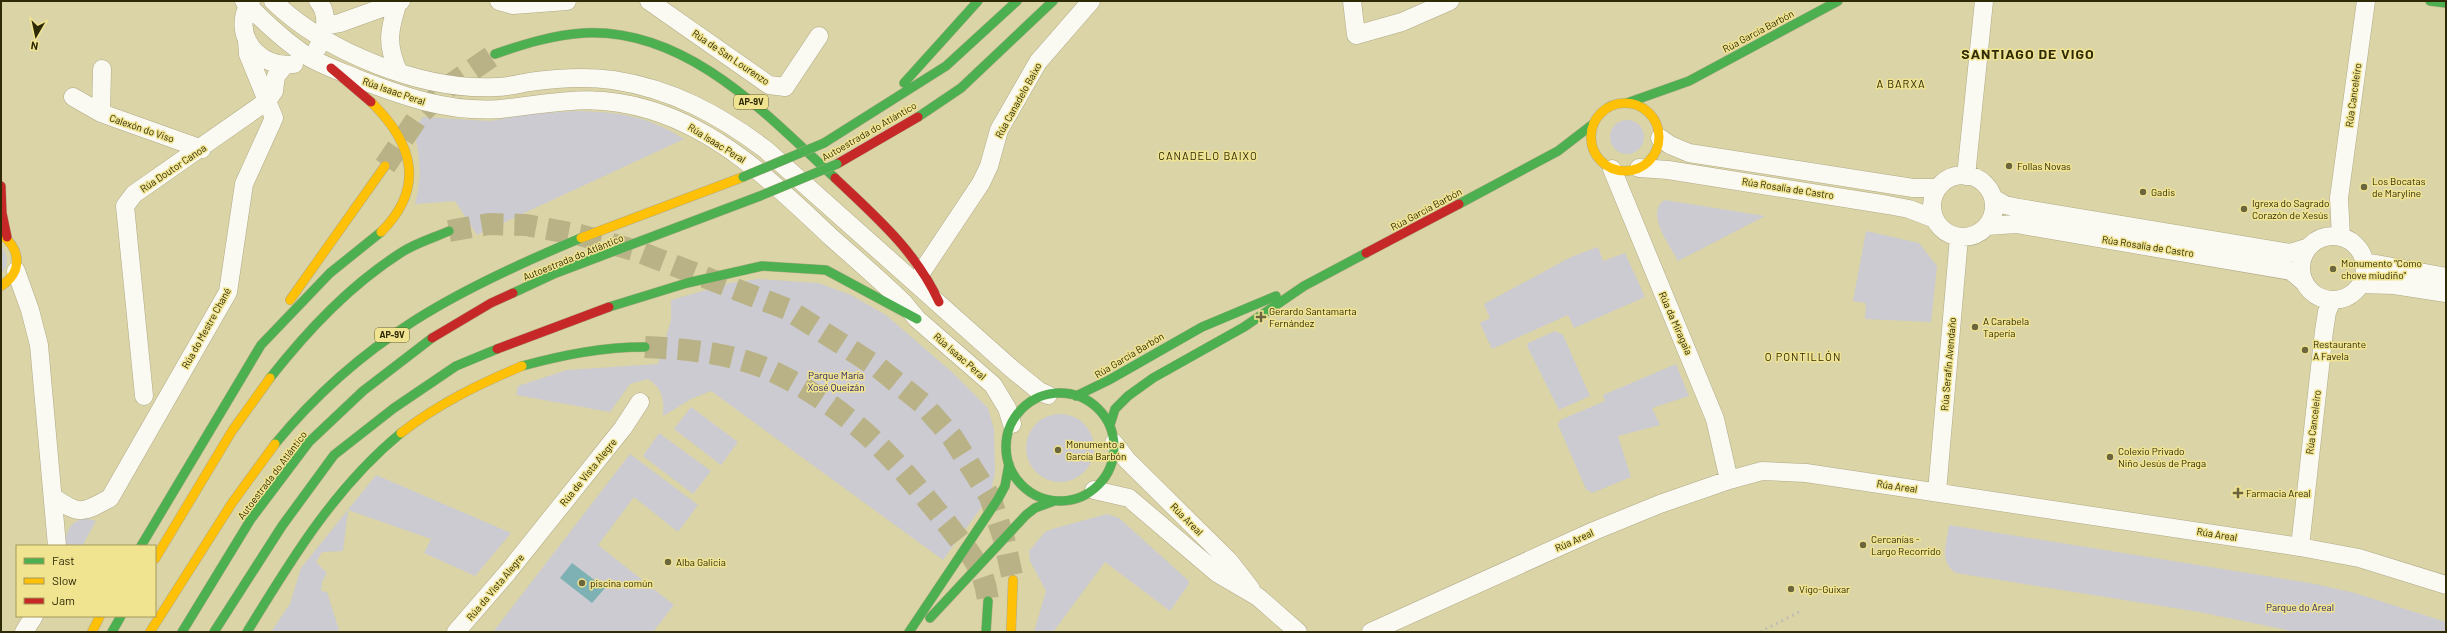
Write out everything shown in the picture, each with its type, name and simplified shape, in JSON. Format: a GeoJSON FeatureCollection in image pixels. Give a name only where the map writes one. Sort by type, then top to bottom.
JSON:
{"type":"FeatureCollection","features":[{"type":"Feature","properties":{"kind":"main road"},"geometry":{"type":"LineString","coordinates":[[874,113],[920,67],[978,1]]}},
{"type":"Feature","properties":{"kind":"main road","name":"Autoestrada do Atlántico"},"geometry":{"type":"LineString","coordinates":[[150,632],[228,505],[288,429],[341,377],[406,324],[478,284],[546,252],[647,210],[743,177],[824,143],[874,113],[946,66],[981,36],[1017,1]]}},
{"type":"Feature","properties":{"kind":"main road","name":"Autoestrada do Atlántico"},"geometry":{"type":"LineString","coordinates":[[182,632],[251,519],[309,442],[363,391],[422,344],[491,303],[556,273],[760,196],[837,164],[908,123],[961,88],[1053,1]]}},
{"type":"Feature","properties":{"kind":"main road","name":"Rúa García Barbón"},"geometry":{"type":"LineString","coordinates":[[1627,103],[1689,81],[1838,1]]}},
{"type":"Feature","properties":{"kind":"main road"},"geometry":{"type":"LineString","coordinates":[[2430,1],[2446,3]]}},
{"type":"Feature","properties":{"kind":"main road","name":"AP-9V"},"geometry":{"type":"LineString","coordinates":[[495,54],[542,38],[571,34],[603,33],[642,41],[684,57],[734,88],[781,128],[877,219],[923,270],[932,284],[939,302]]}},
{"type":"Feature","properties":{"kind":"main road"},"geometry":{"type":"LineString","coordinates":[[266,339],[331,272],[379,236],[394,218],[408,187],[409,156],[404,142],[396,129],[378,109],[331,68]]}},
{"type":"Feature","properties":{"kind":"main road","name":"Rúa García Barbón"},"geometry":{"type":"LineString","coordinates":[[1670,100],[1689,81]]}},
{"type":"Feature","properties":{"kind":"main road"},"geometry":{"type":"LineString","coordinates":[[1659,131],[1646,110],[1627,103],[1611,106],[1602,111],[1593,124],[1591,135],[1594,152],[1602,163],[1612,169],[1627,171],[1639,168],[1649,162],[1655,154],[1659,131],[1660,114]]}},
{"type":"Feature","properties":{"kind":"main road","name":"Rúa García Barbón"},"geometry":{"type":"LineString","coordinates":[[1110,425],[1115,409],[1128,396],[1153,378],[1244,327],[1304,286],[1558,151],[1593,124]]}},
{"type":"Feature","properties":{"kind":"main road","name":"Rúa García Barbón"},"geometry":{"type":"LineString","coordinates":[[1558,151],[1580,148],[1594,152]]}},
{"type":"Feature","properties":{"kind":"main road"},"geometry":{"type":"LineString","coordinates":[[142,545],[299,286],[385,166]]}},
{"type":"Feature","properties":{"kind":"main road"},"geometry":{"type":"LineString","coordinates":[[1,186],[4,236],[17,252],[16,271],[9,281],[1,286]]}},
{"type":"Feature","properties":{"kind":"main road"},"geometry":{"type":"LineString","coordinates":[[156,557],[191,497],[260,391],[302,336],[355,286],[403,252],[449,231]]}},
{"type":"Feature","properties":{"kind":"main road"},"geometry":{"type":"LineString","coordinates":[[214,632],[282,526],[334,455],[394,408],[456,366],[526,337],[609,307],[687,283],[762,266],[826,270],[917,319]]}},
{"type":"Feature","properties":{"kind":"main road","name":"Rúa García Barbón"},"geometry":{"type":"LineString","coordinates":[[1076,396],[1106,383],[1190,332],[1237,310],[1304,286]]}},
{"type":"Feature","properties":{"kind":"main road"},"geometry":{"type":"LineString","coordinates":[[246,632],[278,580],[330,505],[369,462],[421,417],[496,376],[576,352],[600,349],[645,347]]}},
{"type":"Feature","properties":{"kind":"main road"},"geometry":{"type":"LineString","coordinates":[[916,632],[1026,515],[1035,508],[1054,501],[1075,499],[1094,490],[1110,469],[1114,456],[1114,443],[1110,425],[1102,412],[1090,402],[1076,396],[1057,393],[1039,398],[1023,408],[1012,424],[1006,444],[1009,464],[1016,478],[1026,489],[1039,497],[1054,501]]}},
{"type":"Feature","properties":{"kind":"main road"},"geometry":{"type":"LineString","coordinates":[[909,632],[998,499],[1005,486],[1009,464]]}},
{"type":"Feature","properties":{"kind":"main road"},"geometry":{"type":"LineString","coordinates":[[1011,632],[1013,580]]}},
{"type":"Feature","properties":{"kind":"main road"},"geometry":{"type":"LineString","coordinates":[[986,632],[988,602]]}},
{"type":"Feature","properties":{"kind":"main road"},"geometry":{"type":"LineString","coordinates":[[92,632],[100,617]]}},
{"type":"Feature","properties":{"kind":"main road"},"geometry":{"type":"LineString","coordinates":[[112,632],[120,617]]}},
{"type":"Feature","properties":{"kind":"street","name":"Rúa Isaac Peral"},"geometry":{"type":"LineString","coordinates":[[273,1],[290,17],[398,71],[438,84],[470,88],[498,87],[560,78],[589,78],[643,85],[680,97],[721,117],[765,149],[939,302],[1012,369],[1039,391],[1048,395]]}},
{"type":"Feature","properties":{"kind":"street"},"geometry":{"type":"LineString","coordinates":[[318,1],[324,15],[324,33]]}},
{"type":"Feature","properties":{"kind":"street"},"geometry":{"type":"LineString","coordinates":[[247,40],[253,51],[273,64],[285,65],[298,63],[309,57],[324,33],[340,23],[399,1]]}},
{"type":"Feature","properties":{"kind":"street"},"geometry":{"type":"LineString","coordinates":[[398,71],[388,44],[390,27],[399,1]]}},
{"type":"Feature","properties":{"kind":"street"},"geometry":{"type":"LineString","coordinates":[[499,1],[513,5],[567,1]]}},
{"type":"Feature","properties":{"kind":"street","name":"Rúa de San Lourenzo"},"geometry":{"type":"LineString","coordinates":[[649,1],[769,85],[785,87],[820,36]]}},
{"type":"Feature","properties":{"kind":"street","name":"Rúa Canadelo Baixo"},"geometry":{"type":"LineString","coordinates":[[923,270],[981,183],[989,166],[999,130],[1038,62],[1090,1]]}},
{"type":"Feature","properties":{"kind":"street"},"geometry":{"type":"LineString","coordinates":[[1352,1],[1356,35],[1402,22],[1450,1]]}},
{"type":"Feature","properties":{"kind":"street"},"geometry":{"type":"LineString","coordinates":[[1966,176],[1984,1]]}},
{"type":"Feature","properties":{"kind":"street","name":"Rúa Canceleiro"},"geometry":{"type":"LineString","coordinates":[[2341,237],[2339,198],[2366,1]]}},
{"type":"Feature","properties":{"kind":"street","name":"Rúa Isaac Peral"},"geometry":{"type":"LineString","coordinates":[[248,2],[275,32],[309,57],[331,68],[392,92],[430,104],[473,109],[499,109],[564,99],[586,99],[636,106],[690,125],[754,166],[903,302],[917,319],[993,385],[1007,408],[1012,424]]}},
{"type":"Feature","properties":{"kind":"street"},"geometry":{"type":"LineString","coordinates":[[248,2],[244,17],[244,29],[247,40],[248,54],[267,101]]}},
{"type":"Feature","properties":{"kind":"street"},"geometry":{"type":"LineString","coordinates":[[267,101],[274,91],[276,76],[285,65]]}},
{"type":"Feature","properties":{"kind":"street","name":"Calexón do Viso"},"geometry":{"type":"LineString","coordinates":[[102,69],[101,113],[202,149]]}},
{"type":"Feature","properties":{"kind":"street"},"geometry":{"type":"LineString","coordinates":[[73,97],[101,113]]}},
{"type":"Feature","properties":{"kind":"street","name":"Rúa Doutor Canoa"},"geometry":{"type":"LineString","coordinates":[[144,396],[125,206],[134,194],[202,149],[267,101]]}},
{"type":"Feature","properties":{"kind":"street","name":"Rúa do Mestre Chané"},"geometry":{"type":"LineString","coordinates":[[53,497],[70,509],[82,512],[110,498],[228,292],[244,184],[274,118],[267,101]]}},
{"type":"Feature","properties":{"kind":"street","name":"Rúa Rosalía de Castro"},"geometry":{"type":"LineString","coordinates":[[1659,131],[1670,145],[1689,153],[1913,188],[1938,188]]}},
{"type":"Feature","properties":{"kind":"street","name":"Rúa Rosalía de Castro"},"geometry":{"type":"LineString","coordinates":[[1639,168],[1707,175],[1909,208],[1936,219]]}},
{"type":"Feature","properties":{"kind":"street","name":"Rúa da Miragaia"},"geometry":{"type":"LineString","coordinates":[[1612,169],[1715,419],[1729,480]]}},
{"type":"Feature","properties":{"kind":"street"},"geometry":{"type":"LineString","coordinates":[[1966,176],[1982,181],[1993,198],[1993,213],[1987,226],[1979,233],[1959,237],[1945,231],[1936,219],[1932,210],[1933,200],[1938,188],[1952,177],[1966,176]]}},
{"type":"Feature","properties":{"kind":"street","name":"Rúa Rosalía de Castro"},"geometry":{"type":"LineString","coordinates":[[1993,198],[2005,205],[2019,208],[2283,252],[2290,253],[2309,247]]}},
{"type":"Feature","properties":{"kind":"street","name":"Rúa Rosalía de Castro"},"geometry":{"type":"LineString","coordinates":[[1987,226],[2016,224],[2250,263],[2291,271],[2305,283]]}},
{"type":"Feature","properties":{"kind":"street"},"geometry":{"type":"LineString","coordinates":[[2329,236],[2341,237],[2356,246],[2365,262],[2365,273],[2361,284],[2349,296],[2332,300],[2322,298],[2305,283],[2302,271],[2303,258],[2309,247],[2318,240],[2329,236]]}},
{"type":"Feature","properties":{"kind":"street","name":"Rúa Serafín Avendaño"},"geometry":{"type":"LineString","coordinates":[[1937,492],[1959,237]]}},
{"type":"Feature","properties":{"kind":"street"},"geometry":{"type":"LineString","coordinates":[[2365,262],[2446,277]]}},
{"type":"Feature","properties":{"kind":"street"},"geometry":{"type":"LineString","coordinates":[[16,271],[30,310],[39,345],[57,545]]}},
{"type":"Feature","properties":{"kind":"street"},"geometry":{"type":"LineString","coordinates":[[2361,284],[2394,285],[2446,293]]}},
{"type":"Feature","properties":{"kind":"street","name":"Rúa Canceleiro"},"geometry":{"type":"LineString","coordinates":[[2300,546],[2324,331],[2327,312],[2332,300]]}},
{"type":"Feature","properties":{"kind":"street","name":"Rúa de Vista Alegre"},"geometry":{"type":"LineString","coordinates":[[533,541],[623,428],[640,402]]}},
{"type":"Feature","properties":{"kind":"street","name":"Rúa Areal"},"geometry":{"type":"LineString","coordinates":[[1114,443],[1127,460],[1230,562],[1258,597],[1298,632]]}},
{"type":"Feature","properties":{"kind":"street","name":"Rúa Areal"},"geometry":{"type":"LineString","coordinates":[[1371,632],[1594,531],[1660,504],[1729,480],[1762,471],[1784,471],[1937,492],[2300,546],[2359,558],[2446,585]]}},
{"type":"Feature","properties":{"kind":"street","name":"Rúa Areal"},"geometry":{"type":"LineString","coordinates":[[1094,490],[1129,498],[1217,573],[1258,597]]}},
{"type":"Feature","properties":{"kind":"street","name":"Rúa da Vista Alegre"},"geometry":{"type":"LineString","coordinates":[[456,632],[533,541]]}},
{"type":"Feature","properties":{"kind":"street"},"geometry":{"type":"LineString","coordinates":[[24,632],[33,617]]}},
{"type":"Feature","properties":{"kind":"green space"},"geometry":{"type":"Polygon","coordinates":[[[575,111],[605,112],[632,116],[657,125],[684,139],[477,235],[455,201],[415,204],[419,185],[420,167],[418,149],[413,130],[423,117],[490,121],[531,114],[575,111]]]}},
{"type":"Feature","properties":{"kind":"green space"},"geometry":{"type":"Polygon","coordinates":[[[1624,120],[1630,120],[1639,125],[1643,131],[1643,143],[1639,149],[1630,154],[1624,154],[1615,149],[1610,140],[1610,134],[1615,125],[1624,120]]]}},
{"type":"Feature","properties":{"kind":"green space"},"geometry":{"type":"Polygon","coordinates":[[[1665,200],[1765,216],[1678,261],[1665,238],[1658,220],[1657,212],[1659,205],[1665,200]]]}},
{"type":"Feature","properties":{"kind":"green space"},"geometry":{"type":"Polygon","coordinates":[[[1866,231],[1919,243],[1937,266],[1931,322],[1865,319],[1866,303],[1853,301],[1866,231]]]}},
{"type":"Feature","properties":{"kind":"green space"},"geometry":{"type":"Polygon","coordinates":[[[1,245],[6,256],[7,263],[1,274],[1,245]]]}},
{"type":"Feature","properties":{"kind":"green space"},"geometry":{"type":"Polygon","coordinates":[[[1598,247],[1603,261],[1625,253],[1645,297],[1574,328],[1568,315],[1492,349],[1480,323],[1490,318],[1484,304],[1571,257],[1598,247]]]}},
{"type":"Feature","properties":{"kind":"green space","name":"Parque María Xosé Queizán"},"geometry":{"type":"Polygon","coordinates":[[[758,279],[818,283],[851,295],[886,315],[953,373],[988,408],[994,429],[995,473],[992,486],[986,501],[943,560],[711,391],[691,399],[663,416],[662,395],[657,387],[648,379],[630,384],[610,412],[516,395],[518,386],[567,370],[658,364],[671,320],[671,300],[730,283],[758,279]]]}},
{"type":"Feature","properties":{"kind":"green space"},"geometry":{"type":"Polygon","coordinates":[[[1555,331],[1563,335],[1590,396],[1559,410],[1527,346],[1528,343],[1555,331]]]}},
{"type":"Feature","properties":{"kind":"green space"},"geometry":{"type":"Polygon","coordinates":[[[1676,364],[1689,396],[1652,408],[1660,425],[1618,436],[1631,477],[1592,493],[1586,489],[1558,425],[1560,420],[1605,401],[1603,395],[1676,364]]]}},
{"type":"Feature","properties":{"kind":"green space"},"geometry":{"type":"Polygon","coordinates":[[[691,407],[738,442],[721,465],[674,429],[691,407]]]}},
{"type":"Feature","properties":{"kind":"green space"},"geometry":{"type":"Polygon","coordinates":[[[1053,414],[1067,414],[1079,419],[1089,429],[1094,441],[1094,455],[1089,467],[1079,477],[1067,482],[1053,482],[1041,477],[1031,467],[1026,455],[1026,441],[1031,429],[1041,419],[1053,414]]]}},
{"type":"Feature","properties":{"kind":"green space"},"geometry":{"type":"Polygon","coordinates":[[[659,433],[711,471],[693,494],[643,456],[659,433]]]}},
{"type":"Feature","properties":{"kind":"green space"},"geometry":{"type":"Polygon","coordinates":[[[630,454],[698,505],[678,532],[634,497],[598,545],[674,605],[653,632],[493,632],[630,454]]]}},
{"type":"Feature","properties":{"kind":"green space"},"geometry":{"type":"Polygon","coordinates":[[[376,475],[511,533],[475,576],[424,553],[431,539],[348,510],[343,551],[322,552],[316,562],[327,573],[322,582],[321,591],[327,592],[339,630],[336,632],[271,632],[290,604],[301,568],[376,475]]]}},
{"type":"Feature","properties":{"kind":"green space"},"geometry":{"type":"Polygon","coordinates":[[[1107,514],[1119,518],[1189,581],[1188,585],[1170,611],[1105,562],[1053,632],[1034,632],[1046,591],[1030,561],[1029,551],[1045,532],[1107,514]]]}},
{"type":"Feature","properties":{"kind":"green space"},"geometry":{"type":"Polygon","coordinates":[[[85,518],[96,521],[83,545],[65,545],[66,535],[72,524],[85,518]]]}},
{"type":"Feature","properties":{"kind":"green space","name":"Parque do Areal"},"geometry":{"type":"Polygon","coordinates":[[[1949,525],[2310,583],[2355,593],[2446,622],[2446,632],[2296,632],[2199,612],[1956,573],[1950,568],[1945,557],[1949,525]]]}},
{"type":"Feature","properties":{"kind":"water","name":"piscina común"},"geometry":{"type":"Polygon","coordinates":[[[572,563],[605,588],[592,603],[560,578],[572,563]]]}},
{"type":"Feature","properties":{"kind":"tunnel"},"geometry":{"type":"LineString","coordinates":[[385,166],[420,114],[450,85],[495,54]]}},
{"type":"Feature","properties":{"kind":"tunnel"},"geometry":{"type":"LineString","coordinates":[[449,231],[489,224],[526,225],[580,235],[637,251],[787,309],[879,368],[922,403],[952,437],[990,497],[1004,539],[1013,580]]}},
{"type":"Feature","properties":{"kind":"tunnel"},"geometry":{"type":"LineString","coordinates":[[645,347],[710,353],[742,360],[772,371],[799,385],[826,402],[863,431],[894,461],[948,525],[978,566],[985,583],[988,601]]}},
{"type":"Feature","properties":{"kind":"railway"},"geometry":{"type":"LineString","coordinates":[[1760,632],[1801,611]]}},
{"type":"Feature","properties":{"kind":"traffic: fast"},"geometry":{"type":"LineString","coordinates":[[904,83],[978,1]]}},
{"type":"Feature","properties":{"kind":"traffic: fast"},"geometry":{"type":"LineString","coordinates":[[824,143],[946,66],[1017,1]]}},
{"type":"Feature","properties":{"kind":"traffic: fast"},"geometry":{"type":"LineString","coordinates":[[918,117],[961,88],[1053,1]]}},
{"type":"Feature","properties":{"kind":"traffic: fast"},"geometry":{"type":"LineString","coordinates":[[1627,103],[1689,81],[1838,1]]}},
{"type":"Feature","properties":{"kind":"traffic: fast"},"geometry":{"type":"LineString","coordinates":[[2430,1],[2446,3]]}},
{"type":"Feature","properties":{"kind":"traffic: fast"},"geometry":{"type":"LineString","coordinates":[[495,54],[539,40],[584,33],[622,35],[657,45],[690,60],[722,80],[781,128],[835,178]]}},
{"type":"Feature","properties":{"kind":"traffic: fast"},"geometry":{"type":"LineString","coordinates":[[1459,204],[1558,151],[1593,124]]}},
{"type":"Feature","properties":{"kind":"traffic: fast"},"geometry":{"type":"LineString","coordinates":[[743,177],[824,143]]}},
{"type":"Feature","properties":{"kind":"traffic: fast"},"geometry":{"type":"LineString","coordinates":[[760,196],[837,164]]}},
{"type":"Feature","properties":{"kind":"traffic: fast"},"geometry":{"type":"LineString","coordinates":[[513,293],[556,273],[760,196]]}},
{"type":"Feature","properties":{"kind":"traffic: fast"},"geometry":{"type":"LineString","coordinates":[[270,378],[299,343],[331,309],[365,279],[407,249],[449,231]]}},
{"type":"Feature","properties":{"kind":"traffic: fast"},"geometry":{"type":"LineString","coordinates":[[142,545],[261,345],[330,273],[381,232]]}},
{"type":"Feature","properties":{"kind":"traffic: fast"},"geometry":{"type":"LineString","coordinates":[[275,444],[308,407],[342,375],[377,346],[414,321],[493,277],[581,238]]}},
{"type":"Feature","properties":{"kind":"traffic: fast"},"geometry":{"type":"LineString","coordinates":[[1110,425],[1115,409],[1128,396],[1153,378],[1244,327],[1304,286],[1366,253]]}},
{"type":"Feature","properties":{"kind":"traffic: fast"},"geometry":{"type":"LineString","coordinates":[[609,307],[687,283],[762,266],[826,270],[917,319]]}},
{"type":"Feature","properties":{"kind":"traffic: fast"},"geometry":{"type":"LineString","coordinates":[[1076,396],[1109,380],[1202,327],[1276,296]]}},
{"type":"Feature","properties":{"kind":"traffic: fast"},"geometry":{"type":"LineString","coordinates":[[182,632],[251,519],[309,442],[363,391],[432,338]]}},
{"type":"Feature","properties":{"kind":"traffic: fast"},"geometry":{"type":"LineString","coordinates":[[522,366],[583,352],[613,348],[645,347]]}},
{"type":"Feature","properties":{"kind":"traffic: fast"},"geometry":{"type":"LineString","coordinates":[[214,632],[282,526],[334,455],[394,408],[456,366],[497,349]]}},
{"type":"Feature","properties":{"kind":"traffic: fast"},"geometry":{"type":"LineString","coordinates":[[1060,393],[1081,397],[1098,409],[1110,426],[1114,447],[1110,468],[1098,485],[1081,497],[1060,501],[1039,497],[1022,485],[1010,468],[1006,447],[1010,426],[1022,409],[1039,397],[1060,393]]}},
{"type":"Feature","properties":{"kind":"traffic: fast"},"geometry":{"type":"LineString","coordinates":[[247,632],[280,578],[335,501],[377,454],[401,433]]}},
{"type":"Feature","properties":{"kind":"traffic: fast"},"geometry":{"type":"LineString","coordinates":[[909,632],[998,499],[1005,486],[1009,464]]}},
{"type":"Feature","properties":{"kind":"traffic: fast"},"geometry":{"type":"LineString","coordinates":[[930,618],[1026,515],[1035,508],[1054,501]]}},
{"type":"Feature","properties":{"kind":"traffic: fast"},"geometry":{"type":"LineString","coordinates":[[986,632],[988,601]]}},
{"type":"Feature","properties":{"kind":"traffic: fast"},"geometry":{"type":"LineString","coordinates":[[112,632],[120,617]]}},
{"type":"Feature","properties":{"kind":"traffic: slow"},"geometry":{"type":"LineString","coordinates":[[371,102],[397,133],[409,166],[409,182],[404,198],[395,215],[381,232]]}},
{"type":"Feature","properties":{"kind":"traffic: slow"},"geometry":{"type":"LineString","coordinates":[[1618,103],[1632,103],[1644,109],[1653,118],[1659,130],[1659,137],[1657,150],[1649,161],[1638,169],[1632,171],[1618,171],[1612,169],[1601,161],[1593,150],[1591,144],[1591,130],[1593,124],[1601,113],[1612,105],[1618,103]]}},
{"type":"Feature","properties":{"kind":"traffic: slow"},"geometry":{"type":"LineString","coordinates":[[290,300],[385,166]]}},
{"type":"Feature","properties":{"kind":"traffic: slow"},"geometry":{"type":"LineString","coordinates":[[581,238],[743,177]]}},
{"type":"Feature","properties":{"kind":"traffic: slow"},"geometry":{"type":"LineString","coordinates":[[1,234],[13,246],[17,260],[13,274],[1,286]]}},
{"type":"Feature","properties":{"kind":"traffic: slow"},"geometry":{"type":"LineString","coordinates":[[401,433],[429,413],[459,395],[522,366]]}},
{"type":"Feature","properties":{"kind":"traffic: slow"},"geometry":{"type":"LineString","coordinates":[[156,557],[232,431],[270,378]]}},
{"type":"Feature","properties":{"kind":"traffic: slow"},"geometry":{"type":"LineString","coordinates":[[150,632],[232,503],[275,444]]}},
{"type":"Feature","properties":{"kind":"traffic: slow"},"geometry":{"type":"LineString","coordinates":[[1011,632],[1013,580]]}},
{"type":"Feature","properties":{"kind":"traffic: slow"},"geometry":{"type":"LineString","coordinates":[[92,632],[100,617]]}},
{"type":"Feature","properties":{"kind":"traffic: jam"},"geometry":{"type":"LineString","coordinates":[[331,68],[371,102]]}},
{"type":"Feature","properties":{"kind":"traffic: jam"},"geometry":{"type":"LineString","coordinates":[[837,164],[918,117]]}},
{"type":"Feature","properties":{"kind":"traffic: jam"},"geometry":{"type":"LineString","coordinates":[[835,178],[879,220],[907,250],[919,266],[939,302]]}},
{"type":"Feature","properties":{"kind":"traffic: jam"},"geometry":{"type":"LineString","coordinates":[[1,186],[2,213],[7,237]]}},
{"type":"Feature","properties":{"kind":"traffic: jam"},"geometry":{"type":"LineString","coordinates":[[1366,253],[1459,204]]}},
{"type":"Feature","properties":{"kind":"traffic: jam"},"geometry":{"type":"LineString","coordinates":[[432,338],[491,303],[513,293]]}},
{"type":"Feature","properties":{"kind":"traffic: jam"},"geometry":{"type":"LineString","coordinates":[[497,349],[609,307]]}},
{"type":"Feature","properties":{"kind":"place","name":"Follas Novas"},"geometry":{"type":"Point","coordinates":[2009,166]}},
{"type":"Feature","properties":{"kind":"place","name":"Los Bocatas de Maryline"},"geometry":{"type":"Point","coordinates":[2364,187]}},
{"type":"Feature","properties":{"kind":"place","name":"Gadis"},"geometry":{"type":"Point","coordinates":[2143,192]}},
{"type":"Feature","properties":{"kind":"place","name":"Igrexa do Sagrado Corazón de Xesús"},"geometry":{"type":"Point","coordinates":[2244,209]}},
{"type":"Feature","properties":{"kind":"place","name":"Monumento \"Como chove miudiño\""},"geometry":{"type":"Point","coordinates":[2333,269]}},
{"type":"Feature","properties":{"kind":"place","name":"Gerardo Santamarta Fernández"},"geometry":{"type":"Point","coordinates":[1261,317]}},
{"type":"Feature","properties":{"kind":"place","name":"A Carabela Tapería"},"geometry":{"type":"Point","coordinates":[1975,327]}},
{"type":"Feature","properties":{"kind":"place","name":"Restaurante A Favela"},"geometry":{"type":"Point","coordinates":[2305,350]}},
{"type":"Feature","properties":{"kind":"place","name":"Monumento a García Barbón"},"geometry":{"type":"Point","coordinates":[1058,450]}},
{"type":"Feature","properties":{"kind":"place","name":"Colexio Privado Niño Jesús de Praga"},"geometry":{"type":"Point","coordinates":[2110,457]}},
{"type":"Feature","properties":{"kind":"place","name":"Farmacia Areal"},"geometry":{"type":"Point","coordinates":[2238,493]}},
{"type":"Feature","properties":{"kind":"place","name":"Cercanías - Largo Recorrido"},"geometry":{"type":"Point","coordinates":[1863,545]}},
{"type":"Feature","properties":{"kind":"place","name":"Alba Galicia"},"geometry":{"type":"Point","coordinates":[668,562]}},
{"type":"Feature","properties":{"kind":"place","name":"piscina común"},"geometry":{"type":"Point","coordinates":[582,583]}},
{"type":"Feature","properties":{"kind":"place","name":"Vigo-Guixar"},"geometry":{"type":"Point","coordinates":[1791,589]}},
{"type":"Feature","properties":{"kind":"district","name":"SANTIAGO DE VIGO"},"geometry":{"type":"Point","coordinates":[2028,54]}},
{"type":"Feature","properties":{"kind":"district","name":"A BARXA"},"geometry":{"type":"Point","coordinates":[1901,84]}},
{"type":"Feature","properties":{"kind":"district","name":"CANADELO BAIXO"},"geometry":{"type":"Point","coordinates":[1208,156]}},
{"type":"Feature","properties":{"kind":"district","name":"O PONTILLÓN"},"geometry":{"type":"Point","coordinates":[1803,357]}}]}
